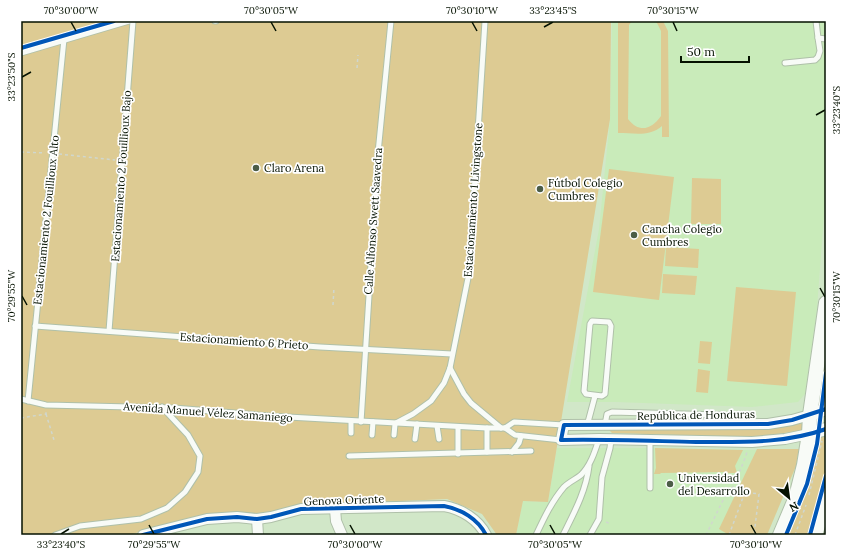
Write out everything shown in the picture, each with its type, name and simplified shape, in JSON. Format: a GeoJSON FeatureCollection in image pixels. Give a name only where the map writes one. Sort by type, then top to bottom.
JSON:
{"type":"FeatureCollection","features":[{"type":"Feature","properties":{"kind":"main road"},"geometry":{"type":"LineString","coordinates":[[780,535],[796,498],[804,464],[818,431],[810,415],[826,303]]}},
{"type":"Feature","properties":{"kind":"main road"},"geometry":{"type":"LineString","coordinates":[[815,535],[826,500]]}},
{"type":"Feature","properties":{"kind":"street","name":"República de Honduras"},"geometry":{"type":"LineString","coordinates":[[564,425],[768,424],[792,420],[826,409]]}},
{"type":"Feature","properties":{"kind":"street"},"geometry":{"type":"LineString","coordinates":[[564,425],[562,440],[599,439],[752,442],[785,439],[818,431]]}},
{"type":"Feature","properties":{"kind":"street"},"geometry":{"type":"LineString","coordinates":[[599,439],[605,425]]}},
{"type":"Feature","properties":{"kind":"street","name":"Genova Oriente"},"geometry":{"type":"LineString","coordinates":[[143,535],[169,532],[207,519],[237,517],[257,519],[301,509],[444,506],[458,510],[473,519],[486,535]]}},
{"type":"Feature","properties":{"kind":"street"},"geometry":{"type":"LineString","coordinates":[[335,509],[336,521],[342,535]]}},
{"type":"Feature","properties":{"kind":"street"},"geometry":{"type":"LineString","coordinates":[[257,519],[258,535]]}},
{"type":"Feature","properties":{"kind":"lane"},"geometry":{"type":"LineString","coordinates":[[21,53],[64,39],[129,21]]}},
{"type":"Feature","properties":{"kind":"lane","name":"Estacionamiento 2 Fouillioux Bajo"},"geometry":{"type":"LineString","coordinates":[[109,331],[133,21]]}},
{"type":"Feature","properties":{"kind":"lane","name":"Calle Alfonso Swett Saavedra"},"geometry":{"type":"LineString","coordinates":[[361,422],[378,153],[391,21]]}},
{"type":"Feature","properties":{"kind":"lane","name":"Estacionamiento 1 Livingstone"},"geometry":{"type":"LineString","coordinates":[[395,424],[413,414],[431,401],[444,383],[450,368],[470,273],[485,21]]}},
{"type":"Feature","properties":{"kind":"lane"},"geometry":{"type":"LineString","coordinates":[[785,63],[815,60],[818,56],[820,51],[816,21]]}},
{"type":"Feature","properties":{"kind":"lane"},"geometry":{"type":"LineString","coordinates":[[818,38],[826,39]]}},
{"type":"Feature","properties":{"kind":"lane","name":"Estacionamiento 2 Fouillioux Alto"},"geometry":{"type":"LineString","coordinates":[[28,401],[64,39]]}},
{"type":"Feature","properties":{"kind":"lane"},"geometry":{"type":"LineString","coordinates":[[594,321],[609,322],[611,326],[605,394],[603,396],[595,396],[586,394],[584,391],[590,324],[594,321]]}},
{"type":"Feature","properties":{"kind":"lane","name":"Estacionamiento 6 Prieto"},"geometry":{"type":"LineString","coordinates":[[36,326],[365,350],[452,354]]}},
{"type":"Feature","properties":{"kind":"lane"},"geometry":{"type":"LineString","coordinates":[[450,368],[464,394],[471,403],[503,428],[515,435],[562,440]]}},
{"type":"Feature","properties":{"kind":"lane"},"geometry":{"type":"LineString","coordinates":[[587,426],[595,396]]}},
{"type":"Feature","properties":{"kind":"lane","name":"Avenida Manuel Vélez Samaniego"},"geometry":{"type":"LineString","coordinates":[[21,399],[46,405],[162,407],[361,422],[503,428]]}},
{"type":"Feature","properties":{"kind":"lane"},"geometry":{"type":"LineString","coordinates":[[55,535],[80,526],[141,519],[167,508],[185,492],[198,472],[200,456],[188,435],[162,407]]}},
{"type":"Feature","properties":{"kind":"lane"},"geometry":{"type":"LineString","coordinates":[[351,433],[352,421]]}},
{"type":"Feature","properties":{"kind":"lane"},"geometry":{"type":"LineString","coordinates":[[372,435],[373,422]]}},
{"type":"Feature","properties":{"kind":"lane"},"geometry":{"type":"LineString","coordinates":[[503,428],[514,422],[564,425]]}},
{"type":"Feature","properties":{"kind":"lane"},"geometry":{"type":"LineString","coordinates":[[394,434],[395,424]]}},
{"type":"Feature","properties":{"kind":"lane"},"geometry":{"type":"LineString","coordinates":[[415,439],[417,424]]}},
{"type":"Feature","properties":{"kind":"lane"},"geometry":{"type":"LineString","coordinates":[[437,426],[439,439]]}},
{"type":"Feature","properties":{"kind":"lane"},"geometry":{"type":"LineString","coordinates":[[458,427],[458,454]]}},
{"type":"Feature","properties":{"kind":"lane"},"geometry":{"type":"LineString","coordinates":[[487,428],[487,452]]}},
{"type":"Feature","properties":{"kind":"lane"},"geometry":{"type":"LineString","coordinates":[[512,452],[519,443],[521,436]]}},
{"type":"Feature","properties":{"kind":"lane"},"geometry":{"type":"LineString","coordinates":[[563,535],[579,503],[588,475],[589,465],[599,439]]}},
{"type":"Feature","properties":{"kind":"lane"},"geometry":{"type":"LineString","coordinates":[[590,535],[599,519],[602,477],[611,440]]}},
{"type":"Feature","properties":{"kind":"lane"},"geometry":{"type":"LineString","coordinates":[[650,441],[650,488]]}},
{"type":"Feature","properties":{"kind":"lane"},"geometry":{"type":"LineString","coordinates":[[349,456],[531,452]]}},
{"type":"Feature","properties":{"kind":"lane"},"geometry":{"type":"LineString","coordinates":[[536,535],[550,507],[560,493],[568,483],[580,476],[589,465]]}},
{"type":"Feature","properties":{"kind":"path"},"geometry":{"type":"LineString","coordinates":[[357,68],[358,55]]}},
{"type":"Feature","properties":{"kind":"path"},"geometry":{"type":"LineString","coordinates":[[21,152],[53,153],[122,161]]}},
{"type":"Feature","properties":{"kind":"path"},"geometry":{"type":"LineString","coordinates":[[333,305],[334,287]]}},
{"type":"Feature","properties":{"kind":"path"},"geometry":{"type":"LineString","coordinates":[[46,405],[46,414],[54,440]]}},
{"type":"Feature","properties":{"kind":"path"},"geometry":{"type":"LineString","coordinates":[[21,418],[46,414]]}},
{"type":"Feature","properties":{"kind":"path"},"geometry":{"type":"LineString","coordinates":[[804,491],[808,484],[817,444],[818,431]]}},
{"type":"Feature","properties":{"kind":"path"},"geometry":{"type":"LineString","coordinates":[[706,535],[727,492],[732,489],[744,461]]}},
{"type":"Feature","properties":{"kind":"path"},"geometry":{"type":"LineString","coordinates":[[729,535],[746,492],[759,494],[754,535]]}},
{"type":"Feature","properties":{"kind":"shaded area"},"geometry":{"type":"Polygon","coordinates":[[[21,21],[611,21],[610,119],[548,502],[523,501],[516,535],[497,535],[482,514],[447,499],[334,504],[271,515],[209,515],[166,524],[129,535],[21,535],[21,21]]]}},
{"type":"Feature","properties":{"kind":"shaded area"},"geometry":{"type":"Polygon","coordinates":[[[612,21],[826,21],[826,189],[817,308],[805,394],[798,402],[752,407],[616,402],[567,402],[599,229],[610,119],[612,21]]]}},
{"type":"Feature","properties":{"kind":"shaded area"},"geometry":{"type":"Polygon","coordinates":[[[618,21],[632,21],[629,25],[628,119],[636,126],[641,128],[649,127],[661,116],[661,31],[657,23],[654,21],[663,21],[668,31],[669,137],[662,137],[662,126],[652,132],[647,133],[618,133],[618,21]]]}},
{"type":"Feature","properties":{"kind":"shaded area","name":"Cancha Colegio Cumbres"},"geometry":{"type":"Polygon","coordinates":[[[609,169],[674,177],[659,300],[593,292],[609,169]]]}},
{"type":"Feature","properties":{"kind":"shaded area"},"geometry":{"type":"Polygon","coordinates":[[[692,178],[721,179],[721,224],[691,224],[692,178]]]}},
{"type":"Feature","properties":{"kind":"shaded area"},"geometry":{"type":"Polygon","coordinates":[[[666,247],[699,249],[698,268],[665,266],[666,247]]]}},
{"type":"Feature","properties":{"kind":"shaded area"},"geometry":{"type":"Polygon","coordinates":[[[663,274],[697,276],[695,295],[662,293],[663,274]]]}},
{"type":"Feature","properties":{"kind":"shaded area"},"geometry":{"type":"Polygon","coordinates":[[[736,287],[796,292],[787,386],[727,381],[736,287]]]}},
{"type":"Feature","properties":{"kind":"shaded area"},"geometry":{"type":"Polygon","coordinates":[[[700,341],[712,342],[710,364],[698,363],[700,341]]]}},
{"type":"Feature","properties":{"kind":"shaded area"},"geometry":{"type":"Polygon","coordinates":[[[826,359],[826,398],[819,401],[826,359]]]}},
{"type":"Feature","properties":{"kind":"shaded area"},"geometry":{"type":"Polygon","coordinates":[[[698,369],[710,371],[708,393],[696,392],[698,369]]]}},
{"type":"Feature","properties":{"kind":"shaded area"},"geometry":{"type":"Polygon","coordinates":[[[805,423],[804,430],[764,436],[744,437],[612,433],[609,430],[610,428],[751,429],[805,423]]]}},
{"type":"Feature","properties":{"kind":"shaded area"},"geometry":{"type":"Polygon","coordinates":[[[826,432],[826,483],[810,535],[785,535],[814,436],[826,432]]]}},
{"type":"Feature","properties":{"kind":"shaded area","name":"Universidad del Desarrollo"},"geometry":{"type":"Polygon","coordinates":[[[557,448],[743,450],[799,449],[796,466],[767,535],[516,535],[523,501],[548,502],[557,448]]]}},
{"type":"Feature","properties":{"kind":"shaded area"},"geometry":{"type":"Polygon","coordinates":[[[655,448],[743,450],[735,466],[737,473],[654,474],[656,468],[655,448]]]}},
{"type":"Feature","properties":{"kind":"shaded area"},"geometry":{"type":"Polygon","coordinates":[[[757,449],[799,449],[796,466],[767,535],[729,535],[719,529],[757,449]]]}},
{"type":"Feature","properties":{"kind":"cycle path"},"geometry":{"type":"LineString","coordinates":[[21,48],[114,21]]}},
{"type":"Feature","properties":{"kind":"cycle path"},"geometry":{"type":"LineString","coordinates":[[786,535],[807,484],[817,444],[826,373]]}},
{"type":"Feature","properties":{"kind":"cycle path"},"geometry":{"type":"LineString","coordinates":[[826,409],[792,420],[768,424],[564,425],[561,440],[745,442],[778,440],[810,434],[826,429]]}},
{"type":"Feature","properties":{"kind":"cycle path"},"geometry":{"type":"LineString","coordinates":[[810,535],[826,476]]}},
{"type":"Feature","properties":{"kind":"cycle path"},"geometry":{"type":"LineString","coordinates":[[143,535],[207,519],[237,517],[257,519],[301,509],[444,506],[463,512],[474,520],[483,529],[486,535]]}},
{"type":"Feature","properties":{"kind":"place","name":"Claro Arena"},"geometry":{"type":"Point","coordinates":[256,168]}},
{"type":"Feature","properties":{"kind":"place","name":"Fútbol Colegio Cumbres"},"geometry":{"type":"Point","coordinates":[540,189]}},
{"type":"Feature","properties":{"kind":"place","name":"Cancha Colegio Cumbres"},"geometry":{"type":"Point","coordinates":[634,235]}},
{"type":"Feature","properties":{"kind":"place","name":"Universidad del Desarrollo"},"geometry":{"type":"Point","coordinates":[670,484]}}]}
